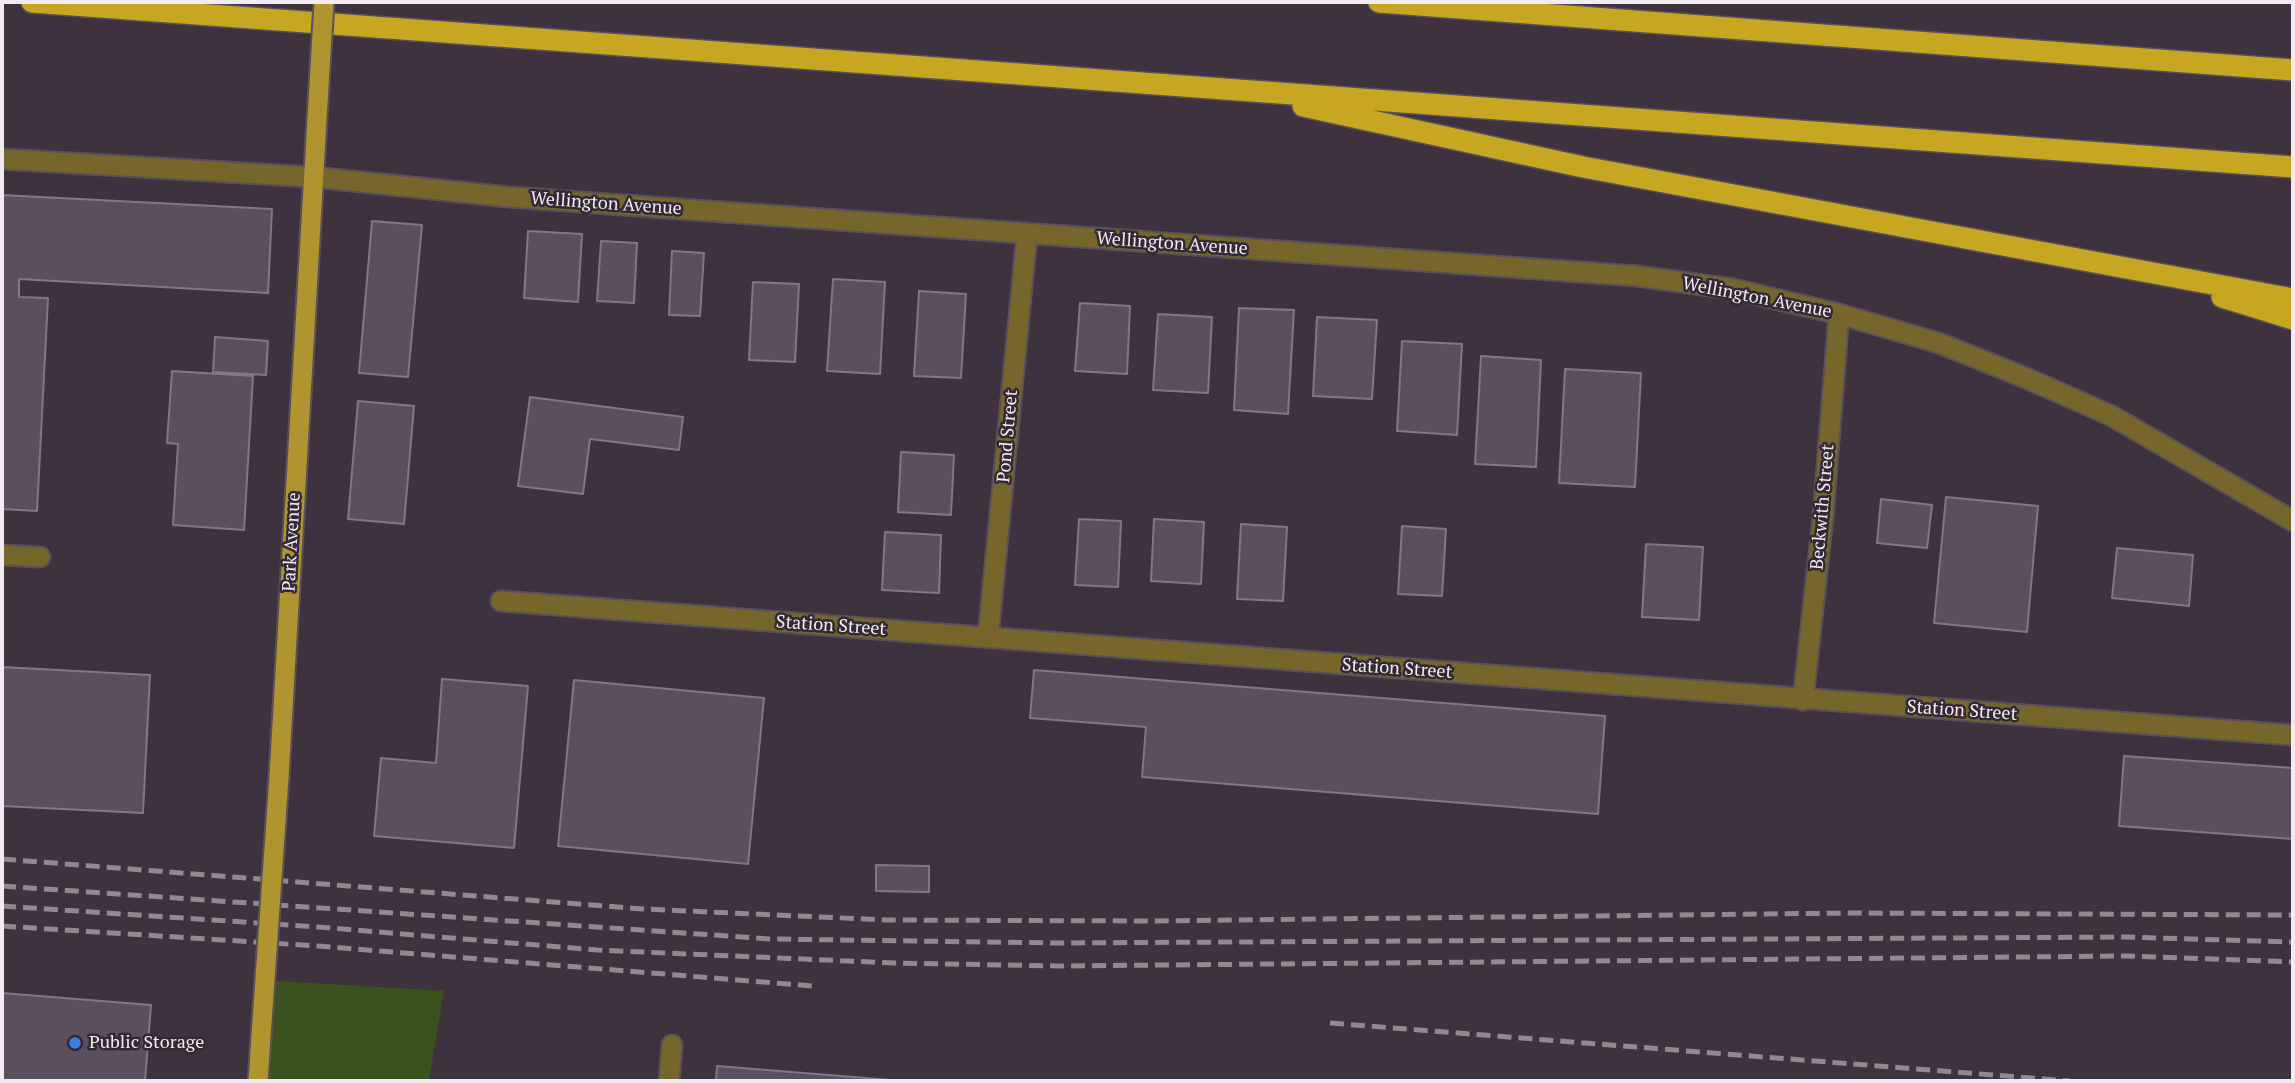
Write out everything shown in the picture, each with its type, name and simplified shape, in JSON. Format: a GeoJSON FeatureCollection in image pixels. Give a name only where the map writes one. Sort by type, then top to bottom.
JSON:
{"type":"FeatureCollection","features":[{"type":"Feature","properties":{"kind":"highway"},"geometry":{"type":"LineString","coordinates":[[32,2],[2293,167]]}},
{"type":"Feature","properties":{"kind":"highway"},"geometry":{"type":"LineString","coordinates":[[1378,2],[2293,70]]}},
{"type":"Feature","properties":{"kind":"highway"},"geometry":{"type":"LineString","coordinates":[[1228,90],[1583,167],[2157,276],[2293,299]]}},
{"type":"Feature","properties":{"kind":"highway"},"geometry":{"type":"LineString","coordinates":[[2157,276],[2293,319]]}},
{"type":"Feature","properties":{"kind":"main road","name":"Park Avenue"},"geometry":{"type":"LineString","coordinates":[[258,1081],[279,778],[324,2]]}},
{"type":"Feature","properties":{"kind":"street","name":"Wellington Avenue"},"geometry":{"type":"LineString","coordinates":[[2,159],[313,177],[509,197],[1637,276],[1733,289],[1839,314],[1939,343],[2100,411],[2293,521]]}},
{"type":"Feature","properties":{"kind":"street","name":"Pond Street"},"geometry":{"type":"LineString","coordinates":[[988,638],[1027,234]]}},
{"type":"Feature","properties":{"kind":"street","name":"Beckwith Street"},"geometry":{"type":"LineString","coordinates":[[1804,700],[1823,517],[1839,314]]}},
{"type":"Feature","properties":{"kind":"street"},"geometry":{"type":"LineString","coordinates":[[2,555],[40,557]]}},
{"type":"Feature","properties":{"kind":"street","name":"Station Street"},"geometry":{"type":"LineString","coordinates":[[500,601],[2293,735]]}},
{"type":"Feature","properties":{"kind":"street"},"geometry":{"type":"LineString","coordinates":[[669,1081],[672,1045]]}},
{"type":"Feature","properties":{"kind":"green space"},"geometry":{"type":"Polygon","coordinates":[[[262,980],[444,991],[429,1081],[252,1081],[262,980]]]}},
{"type":"Feature","properties":{"kind":"building"},"geometry":{"type":"Polygon","coordinates":[[[2,195],[272,209],[268,293],[19,279],[19,297],[48,298],[37,511],[2,509],[2,195]]]}},
{"type":"Feature","properties":{"kind":"building"},"geometry":{"type":"Polygon","coordinates":[[[372,221],[422,225],[408,377],[359,373],[372,221]]]}},
{"type":"Feature","properties":{"kind":"building"},"geometry":{"type":"Polygon","coordinates":[[[528,231],[582,234],[578,302],[524,298],[528,231]]]}},
{"type":"Feature","properties":{"kind":"building"},"geometry":{"type":"Polygon","coordinates":[[[601,241],[637,243],[634,303],[597,301],[601,241]]]}},
{"type":"Feature","properties":{"kind":"building"},"geometry":{"type":"Polygon","coordinates":[[[672,251],[704,253],[700,316],[669,315],[672,251]]]}},
{"type":"Feature","properties":{"kind":"building"},"geometry":{"type":"Polygon","coordinates":[[[833,279],[885,282],[880,374],[827,371],[833,279]]]}},
{"type":"Feature","properties":{"kind":"building"},"geometry":{"type":"Polygon","coordinates":[[[753,282],[799,284],[795,362],[749,360],[753,282]]]}},
{"type":"Feature","properties":{"kind":"building"},"geometry":{"type":"Polygon","coordinates":[[[919,291],[966,294],[961,378],[914,376],[919,291]]]}},
{"type":"Feature","properties":{"kind":"building"},"geometry":{"type":"Polygon","coordinates":[[[1080,303],[1130,306],[1127,374],[1075,371],[1080,303]]]}},
{"type":"Feature","properties":{"kind":"building"},"geometry":{"type":"Polygon","coordinates":[[[1239,308],[1294,310],[1288,414],[1234,410],[1239,308]]]}},
{"type":"Feature","properties":{"kind":"building"},"geometry":{"type":"Polygon","coordinates":[[[1158,314],[1212,317],[1208,393],[1153,390],[1158,314]]]}},
{"type":"Feature","properties":{"kind":"building"},"geometry":{"type":"Polygon","coordinates":[[[1317,317],[1377,320],[1372,399],[1313,396],[1317,317]]]}},
{"type":"Feature","properties":{"kind":"building"},"geometry":{"type":"Polygon","coordinates":[[[215,337],[268,341],[266,375],[213,372],[215,337]]]}},
{"type":"Feature","properties":{"kind":"building"},"geometry":{"type":"Polygon","coordinates":[[[1402,341],[1462,344],[1457,435],[1397,431],[1402,341]]]}},
{"type":"Feature","properties":{"kind":"building"},"geometry":{"type":"Polygon","coordinates":[[[1481,356],[1541,360],[1536,467],[1475,464],[1481,356]]]}},
{"type":"Feature","properties":{"kind":"building"},"geometry":{"type":"Polygon","coordinates":[[[1565,369],[1641,373],[1635,487],[1559,483],[1565,369]]]}},
{"type":"Feature","properties":{"kind":"building"},"geometry":{"type":"Polygon","coordinates":[[[172,371],[253,376],[244,530],[173,525],[178,444],[167,443],[172,371]]]}},
{"type":"Feature","properties":{"kind":"building"},"geometry":{"type":"Polygon","coordinates":[[[530,397],[683,417],[679,450],[590,439],[583,494],[518,486],[530,397]]]}},
{"type":"Feature","properties":{"kind":"building"},"geometry":{"type":"Polygon","coordinates":[[[358,401],[414,406],[404,524],[348,519],[358,401]]]}},
{"type":"Feature","properties":{"kind":"building"},"geometry":{"type":"Polygon","coordinates":[[[901,452],[954,455],[951,515],[898,512],[901,452]]]}},
{"type":"Feature","properties":{"kind":"building"},"geometry":{"type":"Polygon","coordinates":[[[1946,497],[2038,506],[2027,632],[1934,623],[1946,497]]]}},
{"type":"Feature","properties":{"kind":"building"},"geometry":{"type":"Polygon","coordinates":[[[1881,499],[1932,505],[1927,548],[1877,543],[1881,499]]]}},
{"type":"Feature","properties":{"kind":"building"},"geometry":{"type":"Polygon","coordinates":[[[1079,519],[1121,521],[1118,587],[1075,585],[1079,519]]]}},
{"type":"Feature","properties":{"kind":"building"},"geometry":{"type":"Polygon","coordinates":[[[1154,519],[1204,522],[1201,584],[1151,581],[1154,519]]]}},
{"type":"Feature","properties":{"kind":"building"},"geometry":{"type":"Polygon","coordinates":[[[1241,524],[1287,527],[1283,601],[1237,599],[1241,524]]]}},
{"type":"Feature","properties":{"kind":"building"},"geometry":{"type":"Polygon","coordinates":[[[1402,526],[1446,529],[1442,596],[1398,594],[1402,526]]]}},
{"type":"Feature","properties":{"kind":"building"},"geometry":{"type":"Polygon","coordinates":[[[885,532],[941,535],[939,593],[882,590],[885,532]]]}},
{"type":"Feature","properties":{"kind":"building"},"geometry":{"type":"Polygon","coordinates":[[[1646,544],[1703,547],[1699,620],[1642,617],[1646,544]]]}},
{"type":"Feature","properties":{"kind":"building"},"geometry":{"type":"Polygon","coordinates":[[[2117,548],[2193,555],[2189,606],[2112,598],[2117,548]]]}},
{"type":"Feature","properties":{"kind":"building"},"geometry":{"type":"Polygon","coordinates":[[[2,667],[150,675],[143,813],[2,806],[2,667]]]}},
{"type":"Feature","properties":{"kind":"building"},"geometry":{"type":"Polygon","coordinates":[[[1034,670],[1605,716],[1598,814],[1142,777],[1146,727],[1030,718],[1034,670]]]}},
{"type":"Feature","properties":{"kind":"building"},"geometry":{"type":"Polygon","coordinates":[[[442,679],[528,686],[514,848],[374,836],[381,758],[436,763],[442,679]]]}},
{"type":"Feature","properties":{"kind":"building"},"geometry":{"type":"Polygon","coordinates":[[[574,680],[764,698],[748,864],[558,846],[574,680]]]}},
{"type":"Feature","properties":{"kind":"building"},"geometry":{"type":"Polygon","coordinates":[[[2124,756],[2293,768],[2293,839],[2119,826],[2124,756]]]}},
{"type":"Feature","properties":{"kind":"building"},"geometry":{"type":"Polygon","coordinates":[[[876,865],[929,866],[929,892],[876,891],[876,865]]]}},
{"type":"Feature","properties":{"kind":"building","name":"Public Storage"},"geometry":{"type":"Polygon","coordinates":[[[2,993],[151,1005],[145,1081],[2,1081],[2,993]]]}},
{"type":"Feature","properties":{"kind":"building"},"geometry":{"type":"Polygon","coordinates":[[[717,1066],[742,1068],[903,1081],[716,1081],[717,1066]]]}},
{"type":"Feature","properties":{"kind":"railway"},"geometry":{"type":"LineString","coordinates":[[2,859],[643,909],[887,920],[1147,921],[1853,913],[2293,915]]}},
{"type":"Feature","properties":{"kind":"railway"},"geometry":{"type":"LineString","coordinates":[[2,886],[771,939],[1057,943],[2125,937],[2293,942]]}},
{"type":"Feature","properties":{"kind":"railway"},"geometry":{"type":"LineString","coordinates":[[2,906],[318,927],[597,950],[894,963],[1059,966],[2127,956],[2293,962]]}},
{"type":"Feature","properties":{"kind":"railway"},"geometry":{"type":"LineString","coordinates":[[2,926],[318,946],[812,986]]}},
{"type":"Feature","properties":{"kind":"railway"},"geometry":{"type":"LineString","coordinates":[[1330,1023],[2070,1081]]}},
{"type":"Feature","properties":{"kind":"place","name":"Public Storage"},"geometry":{"type":"Point","coordinates":[75,1043]}}]}
